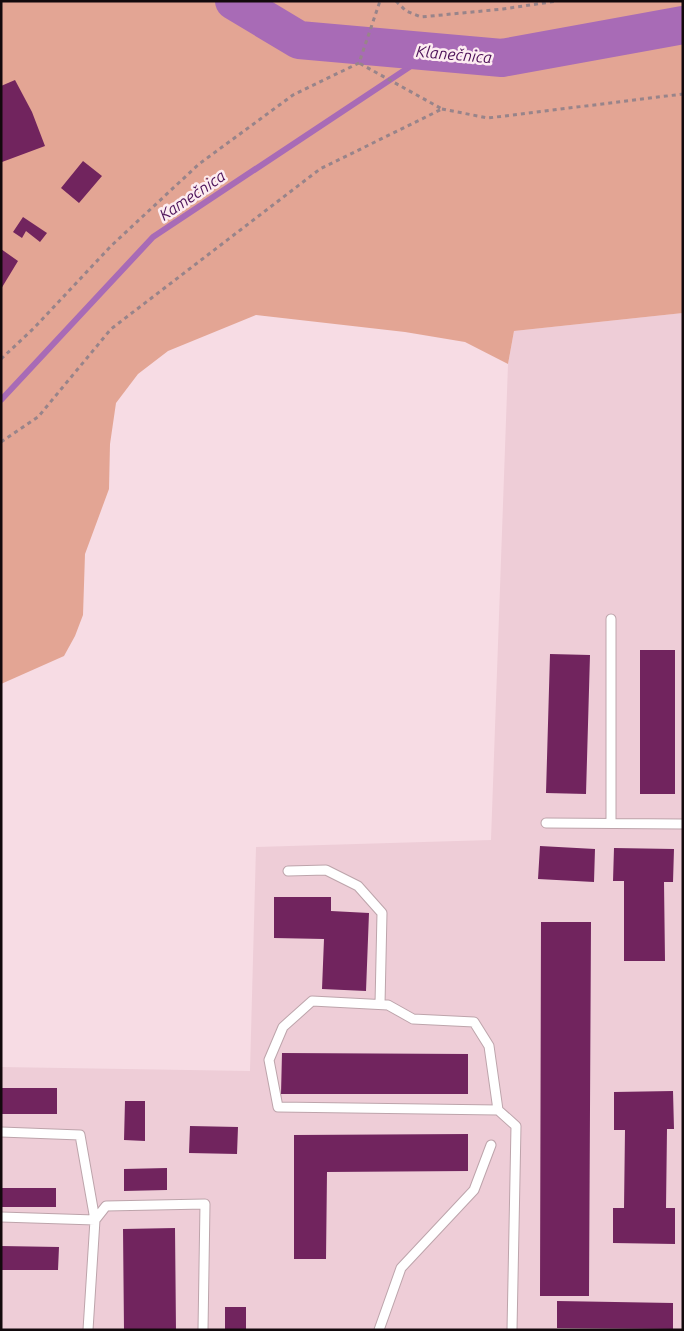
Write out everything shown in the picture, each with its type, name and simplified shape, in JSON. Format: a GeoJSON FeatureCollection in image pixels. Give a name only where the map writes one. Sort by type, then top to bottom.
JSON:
{"type":"FeatureCollection","features":[{"type":"Feature","properties":{"kind":"lane"},"geometry":{"type":"LineString","coordinates":[[611,619],[611,823]]}},
{"type":"Feature","properties":{"kind":"lane"},"geometry":{"type":"LineString","coordinates":[[546,822],[683,824]]}},
{"type":"Feature","properties":{"kind":"lane"},"geometry":{"type":"LineString","coordinates":[[288,871],[326,870],[358,886],[382,913],[380,1004]]}},
{"type":"Feature","properties":{"kind":"lane"},"geometry":{"type":"LineString","coordinates":[[498,1110],[278,1107],[269,1060],[283,1027],[312,1001],[388,1005],[413,1019],[474,1022],[489,1046],[498,1110],[516,1126],[512,1330]]}},
{"type":"Feature","properties":{"kind":"lane"},"geometry":{"type":"LineString","coordinates":[[1,1132],[80,1135],[95,1220],[88,1330]]}},
{"type":"Feature","properties":{"kind":"lane"},"geometry":{"type":"LineString","coordinates":[[379,1330],[401,1268],[474,1190],[491,1144]]}},
{"type":"Feature","properties":{"kind":"lane"},"geometry":{"type":"LineString","coordinates":[[95,1220],[106,1206],[205,1204],[203,1330]]}},
{"type":"Feature","properties":{"kind":"lane"},"geometry":{"type":"LineString","coordinates":[[1,1217],[95,1220]]}},
{"type":"Feature","properties":{"kind":"path"},"geometry":{"type":"LineString","coordinates":[[1,359],[34,328],[111,246],[198,164],[293,95],[359,63],[378,12],[380,1]]}},
{"type":"Feature","properties":{"kind":"path"},"geometry":{"type":"LineString","coordinates":[[396,1],[406,11],[421,16],[503,9],[556,1]]}},
{"type":"Feature","properties":{"kind":"path"},"geometry":{"type":"LineString","coordinates":[[359,63],[442,109],[488,118],[683,94]]}},
{"type":"Feature","properties":{"kind":"path"},"geometry":{"type":"LineString","coordinates":[[1,442],[38,417],[111,329],[320,169],[442,109]]}},
{"type":"Feature","properties":{"kind":"shaded area"},"geometry":{"type":"Polygon","coordinates":[[[1,1],[683,1],[683,313],[514,331],[508,364],[465,342],[405,332],[256,315],[168,351],[138,374],[116,403],[110,444],[109,489],[85,554],[83,615],[75,636],[64,656],[1,684],[1,1]]]}},
{"type":"Feature","properties":{"kind":"shaded area"},"geometry":{"type":"Polygon","coordinates":[[[683,313],[683,1330],[1,1330],[1,1067],[250,1071],[256,847],[491,840],[508,364],[514,331],[683,313]]]}},
{"type":"Feature","properties":{"kind":"building"},"geometry":{"type":"Polygon","coordinates":[[[15,80],[32,112],[45,146],[2,162],[1,86],[15,80]]]}},
{"type":"Feature","properties":{"kind":"building"},"geometry":{"type":"Polygon","coordinates":[[[83,161],[102,176],[79,203],[61,188],[83,161]]]}},
{"type":"Feature","properties":{"kind":"building"},"geometry":{"type":"Polygon","coordinates":[[[23,217],[47,233],[40,242],[26,231],[22,238],[13,232],[23,217]]]}},
{"type":"Feature","properties":{"kind":"building"},"geometry":{"type":"Polygon","coordinates":[[[1,249],[18,261],[1,289],[1,249]]]}},
{"type":"Feature","properties":{"kind":"building"},"geometry":{"type":"Polygon","coordinates":[[[640,650],[675,650],[675,794],[640,794],[640,650]]]}},
{"type":"Feature","properties":{"kind":"building"},"geometry":{"type":"Polygon","coordinates":[[[550,654],[590,655],[586,794],[546,793],[550,654]]]}},
{"type":"Feature","properties":{"kind":"building"},"geometry":{"type":"Polygon","coordinates":[[[540,846],[595,849],[594,882],[538,879],[540,846]]]}},
{"type":"Feature","properties":{"kind":"building"},"geometry":{"type":"Polygon","coordinates":[[[614,848],[674,849],[673,882],[664,882],[665,961],[624,961],[624,881],[613,881],[614,848]]]}},
{"type":"Feature","properties":{"kind":"building"},"geometry":{"type":"Polygon","coordinates":[[[274,897],[331,897],[331,911],[369,913],[366,991],[322,989],[324,939],[274,938],[274,897]]]}},
{"type":"Feature","properties":{"kind":"building"},"geometry":{"type":"Polygon","coordinates":[[[541,922],[591,922],[589,1296],[540,1296],[541,922]]]}},
{"type":"Feature","properties":{"kind":"building"},"geometry":{"type":"Polygon","coordinates":[[[282,1053],[468,1054],[468,1094],[281,1094],[282,1053]]]}},
{"type":"Feature","properties":{"kind":"building"},"geometry":{"type":"Polygon","coordinates":[[[1,1088],[57,1088],[57,1114],[1,1114],[1,1088]]]}},
{"type":"Feature","properties":{"kind":"building"},"geometry":{"type":"Polygon","coordinates":[[[673,1091],[674,1129],[667,1129],[666,1208],[675,1208],[675,1244],[613,1243],[613,1208],[624,1208],[625,1130],[614,1130],[614,1092],[673,1091]]]}},
{"type":"Feature","properties":{"kind":"building"},"geometry":{"type":"Polygon","coordinates":[[[125,1101],[145,1101],[145,1141],[124,1140],[125,1101]]]}},
{"type":"Feature","properties":{"kind":"building"},"geometry":{"type":"Polygon","coordinates":[[[190,1126],[238,1127],[237,1154],[189,1153],[190,1126]]]}},
{"type":"Feature","properties":{"kind":"building"},"geometry":{"type":"Polygon","coordinates":[[[468,1134],[468,1171],[327,1172],[326,1259],[294,1259],[294,1135],[468,1134]]]}},
{"type":"Feature","properties":{"kind":"building"},"geometry":{"type":"Polygon","coordinates":[[[167,1168],[167,1190],[124,1191],[124,1169],[167,1168]]]}},
{"type":"Feature","properties":{"kind":"building"},"geometry":{"type":"Polygon","coordinates":[[[1,1188],[56,1188],[56,1207],[1,1207],[1,1188]]]}},
{"type":"Feature","properties":{"kind":"building"},"geometry":{"type":"Polygon","coordinates":[[[175,1228],[176,1330],[124,1330],[123,1229],[175,1228]]]}},
{"type":"Feature","properties":{"kind":"building"},"geometry":{"type":"Polygon","coordinates":[[[1,1246],[59,1247],[58,1270],[1,1270],[1,1246]]]}},
{"type":"Feature","properties":{"kind":"building"},"geometry":{"type":"Polygon","coordinates":[[[557,1301],[673,1303],[673,1329],[557,1328],[557,1301]]]}},
{"type":"Feature","properties":{"kind":"building"},"geometry":{"type":"Polygon","coordinates":[[[225,1307],[246,1307],[246,1330],[225,1330],[225,1307]]]}},
{"type":"Feature","properties":{"kind":"waterway","name":"Klanečnica"},"geometry":{"type":"LineString","coordinates":[[234,1],[299,40],[502,58],[683,25]]}},
{"type":"Feature","properties":{"kind":"waterway","name":"Kamečnica"},"geometry":{"type":"LineString","coordinates":[[1,400],[153,237],[432,52]]}}]}
